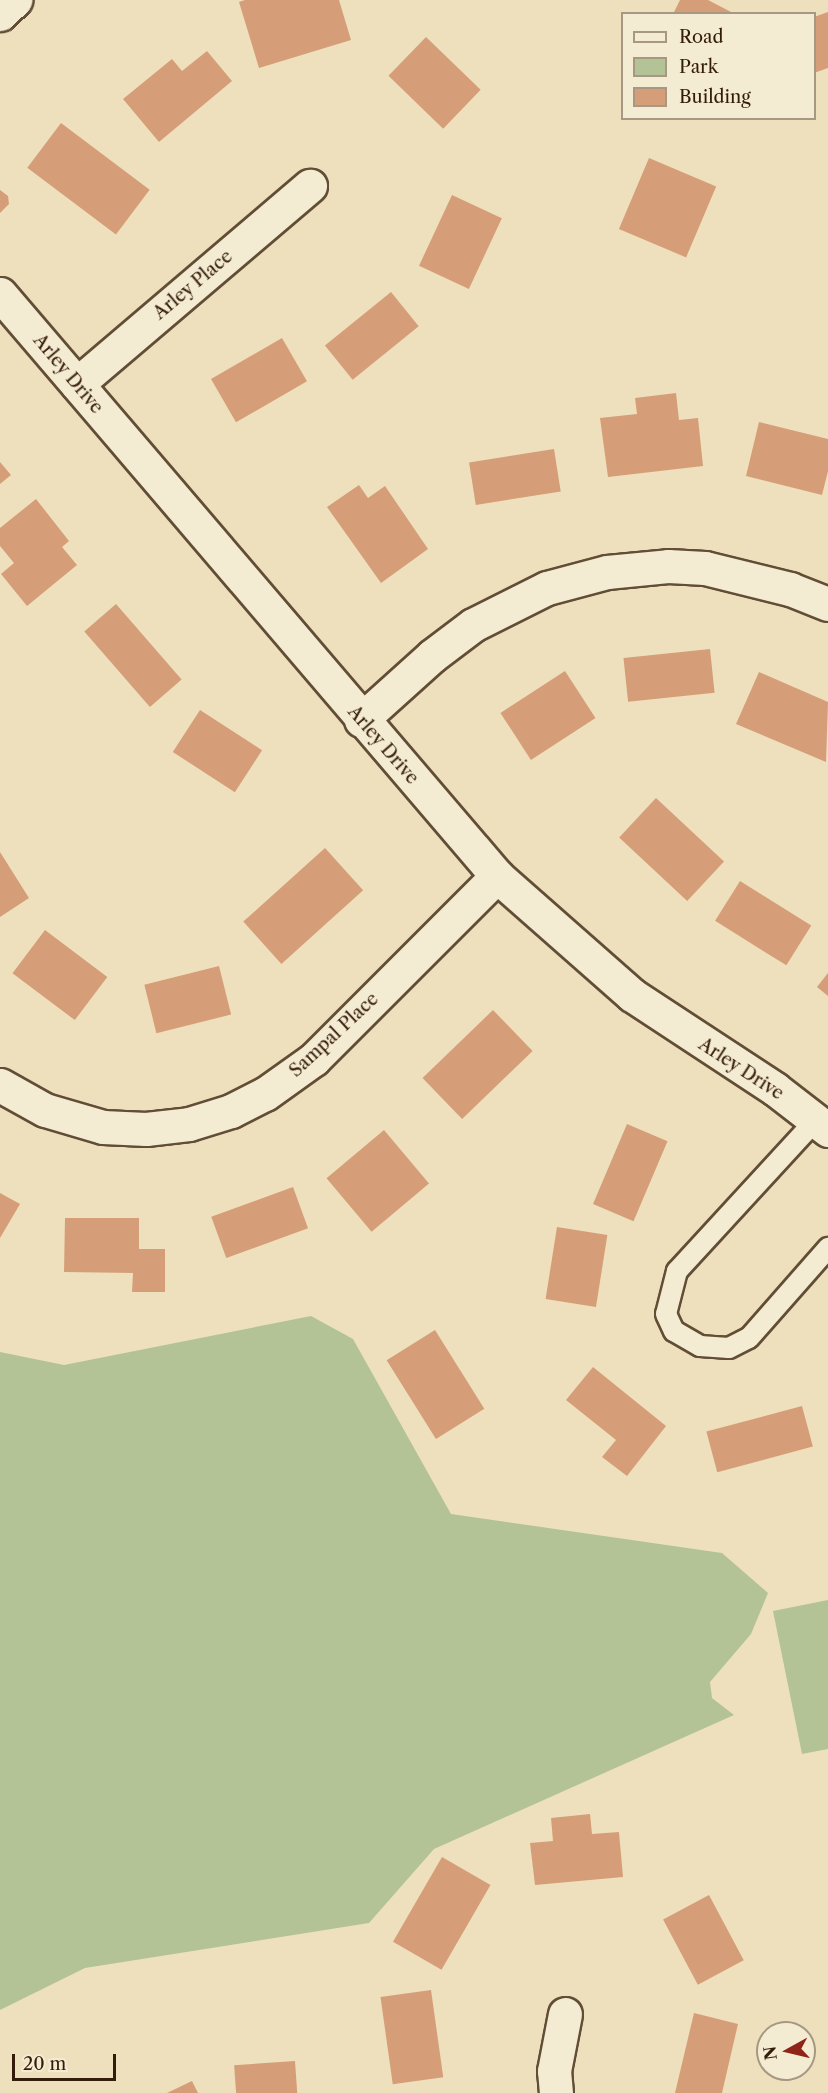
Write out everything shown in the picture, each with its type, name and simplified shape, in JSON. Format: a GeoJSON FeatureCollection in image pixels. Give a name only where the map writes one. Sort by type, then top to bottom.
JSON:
{"type":"FeatureCollection","features":[{"type":"Feature","properties":{"kind":"street"},"geometry":{"type":"LineString","coordinates":[[0,14],[15,0]]}},
{"type":"Feature","properties":{"kind":"street","name":"Arley Place"},"geometry":{"type":"LineString","coordinates":[[77,384],[310,186]]}},
{"type":"Feature","properties":{"kind":"street","name":"Arley Drive"},"geometry":{"type":"LineString","coordinates":[[0,294],[361,720],[497,876],[632,995],[775,1089],[822,1125]]}},
{"type":"Feature","properties":{"kind":"street"},"geometry":{"type":"LineString","coordinates":[[361,720],[432,656],[473,625],[547,588],[607,572],[669,566],[705,568],[790,588],[828,604]]}},
{"type":"Feature","properties":{"kind":"street","name":"Sampal Place"},"geometry":{"type":"LineString","coordinates":[[0,1085],[45,1110],[103,1127],[146,1129],[189,1124],[231,1111],[279,1085],[314,1059],[497,876]]}},
{"type":"Feature","properties":{"kind":"street"},"geometry":{"type":"LineString","coordinates":[[556,2093],[554,2071],[565,2014]]}},
{"type":"Feature","properties":{"kind":"lane"},"geometry":{"type":"LineString","coordinates":[[822,1125],[677,1271],[666,1314],[674,1331],[700,1346],[729,1348],[749,1338],[828,1248]]}},
{"type":"Feature","properties":{"kind":"green space"},"geometry":{"type":"Polygon","coordinates":[[[311,1316],[353,1339],[451,1514],[722,1553],[768,1593],[751,1634],[710,1682],[712,1698],[734,1715],[434,1849],[369,1923],[85,1968],[0,2010],[0,1352],[64,1365],[311,1316]]]}},
{"type":"Feature","properties":{"kind":"green space"},"geometry":{"type":"Polygon","coordinates":[[[828,1600],[828,1749],[802,1754],[773,1611],[828,1600]]]}},
{"type":"Feature","properties":{"kind":"building"},"geometry":{"type":"Polygon","coordinates":[[[245,0],[339,0],[351,40],[259,68],[239,2],[245,0]]]}},
{"type":"Feature","properties":{"kind":"building"},"geometry":{"type":"Polygon","coordinates":[[[680,0],[708,0],[731,12],[674,12],[680,0]]]}},
{"type":"Feature","properties":{"kind":"building"},"geometry":{"type":"Polygon","coordinates":[[[828,12],[828,68],[816,72],[816,16],[828,12]]]}},
{"type":"Feature","properties":{"kind":"building"},"geometry":{"type":"Polygon","coordinates":[[[426,37],[481,90],[443,129],[388,76],[426,37]]]}},
{"type":"Feature","properties":{"kind":"building"},"geometry":{"type":"Polygon","coordinates":[[[207,51],[232,81],[159,142],[123,99],[172,59],[182,71],[207,51]]]}},
{"type":"Feature","properties":{"kind":"building"},"geometry":{"type":"Polygon","coordinates":[[[61,123],[150,190],[116,235],[27,168],[61,123]]]}},
{"type":"Feature","properties":{"kind":"building"},"geometry":{"type":"Polygon","coordinates":[[[649,158],[716,187],[686,257],[619,229],[649,158]]]}},
{"type":"Feature","properties":{"kind":"building"},"geometry":{"type":"Polygon","coordinates":[[[0,190],[8,196],[9,204],[0,213],[0,190]]]}},
{"type":"Feature","properties":{"kind":"building"},"geometry":{"type":"Polygon","coordinates":[[[452,195],[502,218],[469,289],[419,266],[452,195]]]}},
{"type":"Feature","properties":{"kind":"building"},"geometry":{"type":"Polygon","coordinates":[[[391,292],[419,326],[353,380],[325,345],[391,292]]]}},
{"type":"Feature","properties":{"kind":"building"},"geometry":{"type":"Polygon","coordinates":[[[282,338],[307,381],[236,422],[211,379],[282,338]]]}},
{"type":"Feature","properties":{"kind":"building"},"geometry":{"type":"Polygon","coordinates":[[[676,393],[679,420],[698,418],[703,466],[608,477],[600,418],[637,414],[635,398],[676,393]]]}},
{"type":"Feature","properties":{"kind":"building"},"geometry":{"type":"Polygon","coordinates":[[[759,422],[828,439],[828,471],[822,495],[746,476],[759,422]]]}},
{"type":"Feature","properties":{"kind":"building"},"geometry":{"type":"Polygon","coordinates":[[[554,449],[561,491],[476,505],[469,462],[554,449]]]}},
{"type":"Feature","properties":{"kind":"building"},"geometry":{"type":"Polygon","coordinates":[[[0,462],[11,475],[0,484],[0,462]]]}},
{"type":"Feature","properties":{"kind":"building"},"geometry":{"type":"Polygon","coordinates":[[[359,485],[368,498],[385,486],[428,549],[381,583],[327,507],[359,485]]]}},
{"type":"Feature","properties":{"kind":"building"},"geometry":{"type":"Polygon","coordinates":[[[36,499],[69,541],[62,547],[77,565],[27,606],[1,574],[14,563],[0,546],[0,528],[36,499]]]}},
{"type":"Feature","properties":{"kind":"building"},"geometry":{"type":"Polygon","coordinates":[[[116,604],[182,679],[150,707],[84,632],[116,604]]]}},
{"type":"Feature","properties":{"kind":"building"},"geometry":{"type":"Polygon","coordinates":[[[710,649],[715,693],[628,702],[623,658],[710,649]]]}},
{"type":"Feature","properties":{"kind":"building"},"geometry":{"type":"Polygon","coordinates":[[[565,671],[595,718],[531,760],[500,713],[565,671]]]}},
{"type":"Feature","properties":{"kind":"building"},"geometry":{"type":"Polygon","coordinates":[[[759,672],[828,702],[826,762],[736,724],[759,672]]]}},
{"type":"Feature","properties":{"kind":"building"},"geometry":{"type":"Polygon","coordinates":[[[200,710],[262,750],[235,792],[173,752],[200,710]]]}},
{"type":"Feature","properties":{"kind":"building"},"geometry":{"type":"Polygon","coordinates":[[[656,798],[724,861],[687,901],[619,837],[656,798]]]}},
{"type":"Feature","properties":{"kind":"building"},"geometry":{"type":"Polygon","coordinates":[[[325,848],[363,890],[281,964],[243,922],[325,848]]]}},
{"type":"Feature","properties":{"kind":"building"},"geometry":{"type":"Polygon","coordinates":[[[0,852],[29,898],[0,917],[0,852]]]}},
{"type":"Feature","properties":{"kind":"building"},"geometry":{"type":"Polygon","coordinates":[[[740,881],[811,926],[786,965],[715,921],[740,881]]]}},
{"type":"Feature","properties":{"kind":"building"},"geometry":{"type":"Polygon","coordinates":[[[45,930],[107,977],[75,1020],[13,973],[45,930]]]}},
{"type":"Feature","properties":{"kind":"building"},"geometry":{"type":"Polygon","coordinates":[[[219,966],[231,1015],[156,1033],[144,985],[219,966]]]}},
{"type":"Feature","properties":{"kind":"building"},"geometry":{"type":"Polygon","coordinates":[[[828,973],[828,996],[817,987],[828,973]]]}},
{"type":"Feature","properties":{"kind":"building"},"geometry":{"type":"Polygon","coordinates":[[[493,1010],[533,1051],[462,1119],[423,1078],[493,1010]]]}},
{"type":"Feature","properties":{"kind":"building"},"geometry":{"type":"Polygon","coordinates":[[[627,1124],[668,1141],[634,1221],[593,1204],[627,1124]]]}},
{"type":"Feature","properties":{"kind":"building"},"geometry":{"type":"Polygon","coordinates":[[[384,1130],[429,1184],[372,1232],[327,1178],[384,1130]]]}},
{"type":"Feature","properties":{"kind":"building"},"geometry":{"type":"Polygon","coordinates":[[[293,1187],[308,1228],[226,1258],[211,1217],[293,1187]]]}},
{"type":"Feature","properties":{"kind":"building"},"geometry":{"type":"Polygon","coordinates":[[[0,1193],[20,1204],[0,1238],[0,1193]]]}},
{"type":"Feature","properties":{"kind":"building"},"geometry":{"type":"Polygon","coordinates":[[[65,1218],[139,1218],[139,1249],[165,1249],[165,1292],[132,1292],[133,1273],[64,1272],[65,1218]]]}},
{"type":"Feature","properties":{"kind":"building"},"geometry":{"type":"Polygon","coordinates":[[[557,1227],[607,1235],[596,1307],[546,1299],[557,1227]]]}},
{"type":"Feature","properties":{"kind":"building"},"geometry":{"type":"Polygon","coordinates":[[[435,1330],[484,1409],[436,1439],[387,1360],[435,1330]]]}},
{"type":"Feature","properties":{"kind":"building"},"geometry":{"type":"Polygon","coordinates":[[[593,1367],[666,1426],[627,1476],[602,1457],[616,1440],[566,1400],[593,1367]]]}},
{"type":"Feature","properties":{"kind":"building"},"geometry":{"type":"Polygon","coordinates":[[[802,1406],[813,1447],[717,1472],[706,1432],[802,1406]]]}},
{"type":"Feature","properties":{"kind":"building"},"geometry":{"type":"Polygon","coordinates":[[[590,1814],[592,1834],[619,1832],[623,1877],[535,1885],[530,1843],[553,1841],[551,1818],[590,1814]]]}},
{"type":"Feature","properties":{"kind":"building"},"geometry":{"type":"Polygon","coordinates":[[[442,1857],[490,1885],[441,1970],[393,1942],[442,1857]]]}},
{"type":"Feature","properties":{"kind":"building"},"geometry":{"type":"Polygon","coordinates":[[[709,1895],[744,1960],[698,1985],[663,1919],[709,1895]]]}},
{"type":"Feature","properties":{"kind":"building"},"geometry":{"type":"Polygon","coordinates":[[[431,1990],[443,2077],[393,2084],[380,1997],[431,1990]]]}},
{"type":"Feature","properties":{"kind":"building"},"geometry":{"type":"Polygon","coordinates":[[[694,2013],[738,2024],[722,2093],[675,2093],[694,2013]]]}},
{"type":"Feature","properties":{"kind":"building"},"geometry":{"type":"Polygon","coordinates":[[[295,2061],[297,2093],[236,2093],[234,2065],[295,2061]]]}},
{"type":"Feature","properties":{"kind":"building"},"geometry":{"type":"Polygon","coordinates":[[[192,2081],[198,2093],[167,2093],[192,2081]]]}}]}
